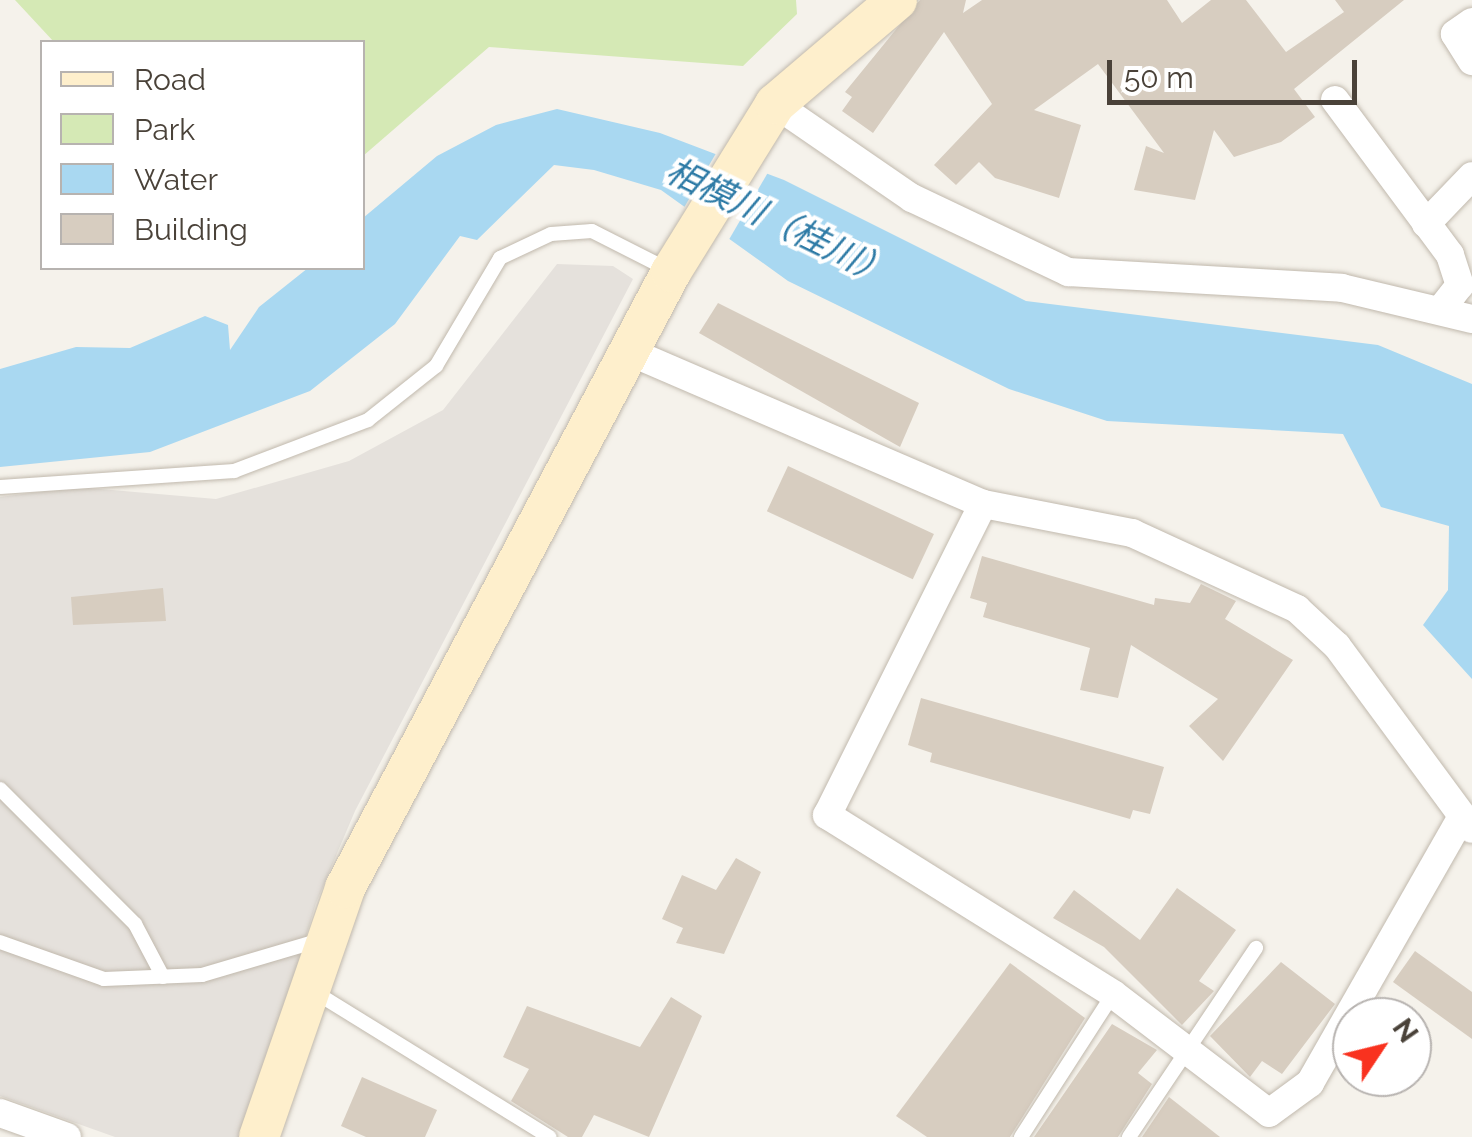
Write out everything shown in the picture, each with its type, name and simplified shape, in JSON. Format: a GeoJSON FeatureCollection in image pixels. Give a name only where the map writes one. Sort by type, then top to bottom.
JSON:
{"type":"FeatureCollection","features":[{"type":"Feature","properties":{"kind":"main road"},"geometry":{"type":"LineString","coordinates":[[259,1137],[313,991],[327,937],[417,748],[674,266],[763,120],[897,0]]}},
{"type":"Feature","properties":{"kind":"street"},"geometry":{"type":"LineString","coordinates":[[1472,22],[1455,34],[1472,61]]}},
{"type":"Feature","properties":{"kind":"street"},"geometry":{"type":"LineString","coordinates":[[1335,100],[1426,224],[1460,285],[1441,309]]}},
{"type":"Feature","properties":{"kind":"street"},"geometry":{"type":"LineString","coordinates":[[763,120],[912,198],[1068,272],[1342,288],[1472,319]]}},
{"type":"Feature","properties":{"kind":"street"},"geometry":{"type":"LineString","coordinates":[[1426,224],[1472,176]]}},
{"type":"Feature","properties":{"kind":"street"},"geometry":{"type":"LineString","coordinates":[[630,352],[983,504],[1132,533],[1296,609],[1337,646],[1466,823],[1310,1083],[1268,1113],[1112,994],[827,815],[983,504]]}},
{"type":"Feature","properties":{"kind":"street"},"geometry":{"type":"LineString","coordinates":[[0,1113],[67,1137]]}},
{"type":"Feature","properties":{"kind":"lane"},"geometry":{"type":"LineString","coordinates":[[0,487],[234,472],[368,420],[436,366],[500,258],[550,234],[592,232],[674,266]]}},
{"type":"Feature","properties":{"kind":"lane"},"geometry":{"type":"LineString","coordinates":[[0,789],[135,924],[163,977]]}},
{"type":"Feature","properties":{"kind":"lane"},"geometry":{"type":"LineString","coordinates":[[0,942],[104,979],[163,977],[274,958],[327,937]]}},
{"type":"Feature","properties":{"kind":"lane"},"geometry":{"type":"LineString","coordinates":[[1129,1137],[1256,948]]}},
{"type":"Feature","properties":{"kind":"lane"},"geometry":{"type":"LineString","coordinates":[[313,991],[549,1137]]}},
{"type":"Feature","properties":{"kind":"lane"},"geometry":{"type":"LineString","coordinates":[[1021,1137],[1112,994]]}},
{"type":"Feature","properties":{"kind":"shaded area"},"geometry":{"type":"Polygon","coordinates":[[[557,264],[613,266],[633,279],[355,811],[316,903],[246,1137],[115,1137],[0,1096],[0,497],[77,487],[216,499],[349,461],[443,410],[557,264]]]}},
{"type":"Feature","properties":{"kind":"green space"},"geometry":{"type":"Polygon","coordinates":[[[15,0],[796,0],[797,14],[743,66],[489,47],[365,154],[365,40],[52,40],[15,0]]]}},
{"type":"Feature","properties":{"kind":"water","name":"相模川（桂川）"},"geometry":{"type":"Polygon","coordinates":[[[557,109],[660,133],[784,180],[1026,301],[1378,345],[1472,384],[1472,679],[1423,625],[1448,590],[1449,526],[1381,507],[1343,434],[1107,421],[1009,389],[788,281],[661,190],[594,170],[554,165],[477,240],[460,236],[395,324],[310,391],[150,452],[0,467],[0,369],[76,347],[130,348],[205,316],[228,325],[230,350],[259,307],[305,270],[365,270],[365,216],[437,156],[496,125],[557,109]]]}},
{"type":"Feature","properties":{"kind":"pier"},"geometry":{"type":"Polygon","coordinates":[[[718,150],[770,169],[727,243],[682,211],[718,150]]]}},
{"type":"Feature","properties":{"kind":"building"},"geometry":{"type":"Polygon","coordinates":[[[920,0],[966,0],[963,13],[982,0],[1167,0],[1182,23],[1211,0],[1246,0],[1286,52],[1344,12],[1335,0],[1404,0],[1294,89],[1315,117],[1281,142],[1234,157],[1214,130],[1195,200],[1134,190],[1146,146],[1164,153],[1098,64],[1034,110],[1081,125],[1059,198],[995,178],[979,162],[956,185],[934,165],[992,104],[944,32],[873,133],[842,111],[852,97],[845,92],[920,0]]]}},
{"type":"Feature","properties":{"kind":"building"},"geometry":{"type":"Polygon","coordinates":[[[718,303],[919,403],[900,447],[699,333],[718,303]]]}},
{"type":"Feature","properties":{"kind":"building"},"geometry":{"type":"Polygon","coordinates":[[[788,466],[934,534],[913,579],[767,511],[788,466]]]}},
{"type":"Feature","properties":{"kind":"building"},"geometry":{"type":"Polygon","coordinates":[[[982,556],[1154,605],[1155,598],[1190,603],[1201,584],[1236,601],[1225,619],[1293,660],[1223,761],[1189,726],[1218,699],[1131,645],[1118,698],[1080,690],[1090,648],[983,617],[987,603],[970,598],[982,556]]]}},
{"type":"Feature","properties":{"kind":"building"},"geometry":{"type":"Polygon","coordinates":[[[163,588],[166,621],[73,625],[71,597],[163,588]]]}},
{"type":"Feature","properties":{"kind":"building"},"geometry":{"type":"Polygon","coordinates":[[[921,698],[1164,767],[1150,814],[1133,810],[1130,819],[930,762],[932,753],[908,745],[921,698]]]}},
{"type":"Feature","properties":{"kind":"building"},"geometry":{"type":"Polygon","coordinates":[[[736,858],[761,872],[724,954],[676,943],[683,928],[662,919],[682,875],[716,890],[736,858]]]}},
{"type":"Feature","properties":{"kind":"building"},"geometry":{"type":"Polygon","coordinates":[[[1177,888],[1236,930],[1199,981],[1214,991],[1182,1025],[1104,947],[1053,918],[1074,890],[1140,940],[1177,888]]]}},
{"type":"Feature","properties":{"kind":"building"},"geometry":{"type":"Polygon","coordinates":[[[1415,951],[1472,992],[1472,1039],[1432,1010],[1432,997],[1414,997],[1393,982],[1415,951]]]}},
{"type":"Feature","properties":{"kind":"building"},"geometry":{"type":"Polygon","coordinates":[[[1281,962],[1332,1002],[1332,1008],[1282,1074],[1262,1061],[1250,1077],[1210,1036],[1281,962]]]}},
{"type":"Feature","properties":{"kind":"building"},"geometry":{"type":"Polygon","coordinates":[[[1010,963],[1085,1018],[1010,1137],[927,1137],[896,1116],[1010,963]]]}},
{"type":"Feature","properties":{"kind":"building"},"geometry":{"type":"Polygon","coordinates":[[[671,997],[702,1016],[649,1137],[594,1115],[582,1137],[568,1137],[511,1101],[529,1069],[503,1057],[527,1006],[640,1047],[671,997]]]}},
{"type":"Feature","properties":{"kind":"building"},"geometry":{"type":"Polygon","coordinates":[[[1112,1024],[1157,1050],[1138,1073],[1152,1084],[1118,1137],[1034,1137],[1112,1024]]]}},
{"type":"Feature","properties":{"kind":"building"},"geometry":{"type":"Polygon","coordinates":[[[362,1077],[437,1110],[425,1137],[366,1137],[341,1126],[362,1077]]]}},
{"type":"Feature","properties":{"kind":"building"},"geometry":{"type":"Polygon","coordinates":[[[1169,1097],[1220,1137],[1142,1137],[1169,1097]]]}}]}
